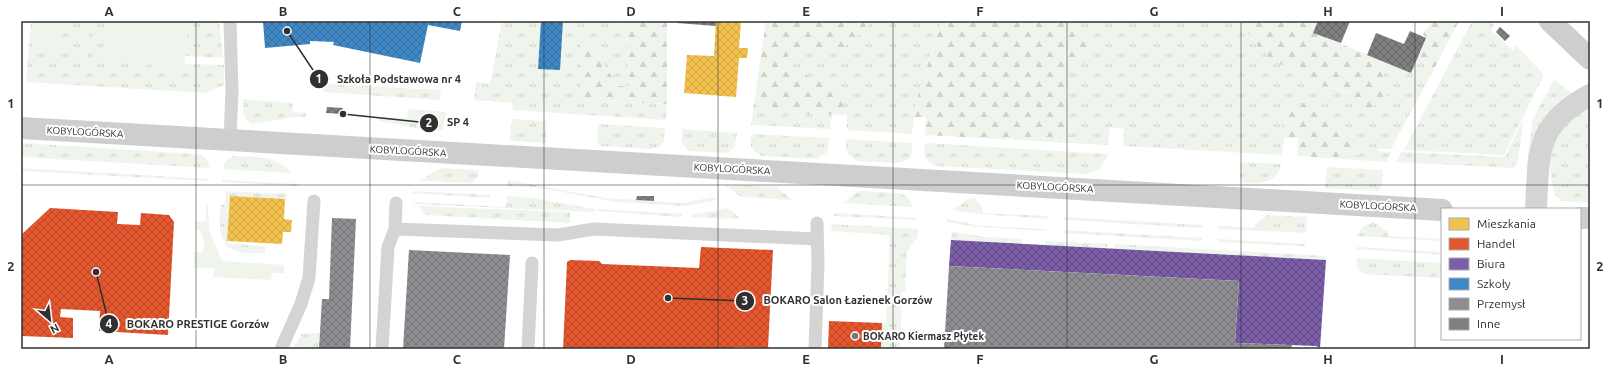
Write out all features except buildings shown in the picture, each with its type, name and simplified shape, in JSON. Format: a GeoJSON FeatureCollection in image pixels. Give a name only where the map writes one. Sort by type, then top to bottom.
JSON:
{"type":"FeatureCollection","features":[{"type":"Feature","properties":{"kind":"street"},"geometry":{"type":"LineString","coordinates":[[1550,21],[1590,59]]}},
{"type":"Feature","properties":{"kind":"street"},"geometry":{"type":"LineString","coordinates":[[1536,208],[1540,150],[1544,136],[1552,123],[1564,111],[1590,94]]}},
{"type":"Feature","properties":{"kind":"street","name":"KOBYLOGÓRSKA"},"geometry":{"type":"LineString","coordinates":[[21,128],[1441,210]]}},
{"type":"Feature","properties":{"kind":"lane"},"geometry":{"type":"LineString","coordinates":[[230,21],[232,91],[230,140]]}},
{"type":"Feature","properties":{"kind":"lane"},"geometry":{"type":"LineString","coordinates":[[281,349],[301,304],[309,278],[314,200]]}},
{"type":"Feature","properties":{"kind":"lane"},"geometry":{"type":"LineString","coordinates":[[382,349],[388,247],[395,229],[396,203]]}},
{"type":"Feature","properties":{"kind":"lane"},"geometry":{"type":"LineString","coordinates":[[815,349],[818,264],[817,223]]}},
{"type":"Feature","properties":{"kind":"lane"},"geometry":{"type":"LineString","coordinates":[[395,229],[558,235],[594,229],[817,239]]}},
{"type":"Feature","properties":{"kind":"lane"},"geometry":{"type":"LineString","coordinates":[[528,349],[532,262]]}},
{"type":"Feature","properties":{"kind":"green space"},"geometry":{"type":"Polygon","coordinates":[[[31,21],[106,21],[103,61],[184,68],[184,64],[224,65],[224,85],[205,93],[26,82],[31,21]]]}},
{"type":"Feature","properties":{"kind":"green space"},"geometry":{"type":"Polygon","coordinates":[[[39,21],[59,21],[56,52],[36,51],[39,21]]]}},
{"type":"Feature","properties":{"kind":"green space"},"geometry":{"type":"Polygon","coordinates":[[[85,21],[90,21],[87,57],[82,57],[85,21]]]}},
{"type":"Feature","properties":{"kind":"green space"},"geometry":{"type":"Polygon","coordinates":[[[106,21],[188,21],[184,68],[102,61],[106,21]]]}},
{"type":"Feature","properties":{"kind":"green space"},"geometry":{"type":"Polygon","coordinates":[[[188,21],[219,21],[223,58],[185,56],[188,21]]]}},
{"type":"Feature","properties":{"kind":"green space"},"geometry":{"type":"Polygon","coordinates":[[[502,21],[623,21],[626,30],[629,86],[618,86],[580,28],[578,100],[667,104],[666,120],[513,110],[512,103],[474,100],[476,82],[490,84],[502,21]]]}},
{"type":"Feature","properties":{"kind":"green space"},"geometry":{"type":"Polygon","coordinates":[[[623,21],[667,21],[667,104],[578,100],[579,27],[618,86],[629,86],[626,30],[623,21]]]}},
{"type":"Feature","properties":{"kind":"green space"},"geometry":{"type":"Polygon","coordinates":[[[766,21],[873,21],[839,52],[794,49],[777,69],[835,83],[847,115],[753,111],[766,21]]]}},
{"type":"Feature","properties":{"kind":"green space"},"geometry":{"type":"Polygon","coordinates":[[[873,21],[942,21],[916,105],[912,134],[847,130],[847,115],[777,69],[794,49],[839,51],[873,21]]]}},
{"type":"Feature","properties":{"kind":"green space"},"geometry":{"type":"Polygon","coordinates":[[[942,21],[1062,21],[1095,51],[1068,76],[1067,105],[1071,143],[925,135],[926,117],[914,117],[919,91],[942,21]]]}},
{"type":"Feature","properties":{"kind":"green space"},"geometry":{"type":"Polygon","coordinates":[[[1062,21],[1240,21],[1259,48],[1317,85],[1387,102],[1380,60],[1411,73],[1418,57],[1434,69],[1391,149],[1378,149],[1378,151],[1391,152],[1386,162],[1357,160],[1354,147],[1335,128],[1316,98],[1281,112],[1284,138],[1282,155],[1123,146],[1124,129],[1110,127],[1108,145],[1071,143],[1067,105],[1068,76],[1062,21]]]}},
{"type":"Feature","properties":{"kind":"green space"},"geometry":{"type":"Polygon","coordinates":[[[1240,21],[1318,21],[1314,33],[1380,60],[1387,102],[1356,111],[1350,92],[1317,85],[1272,59],[1259,48],[1240,21]]]}},
{"type":"Feature","properties":{"kind":"green space"},"geometry":{"type":"Polygon","coordinates":[[[1432,21],[1459,21],[1434,69],[1418,57],[1426,38],[1423,34],[1432,21]]]}},
{"type":"Feature","properties":{"kind":"green space"},"geometry":{"type":"Polygon","coordinates":[[[1472,21],[1490,21],[1494,25],[1491,30],[1513,50],[1517,46],[1543,74],[1543,77],[1504,155],[1404,150],[1472,21]]]}},
{"type":"Feature","properties":{"kind":"green space"},"geometry":{"type":"Polygon","coordinates":[[[1554,79],[1571,93],[1552,108],[1540,125],[1532,145],[1526,169],[1533,119],[1554,79]]]}},
{"type":"Feature","properties":{"kind":"green space"},"geometry":{"type":"Polygon","coordinates":[[[324,84],[441,90],[440,100],[323,92],[324,84]]]}},
{"type":"Feature","properties":{"kind":"green space"},"geometry":{"type":"Polygon","coordinates":[[[1316,98],[1335,128],[1354,147],[1357,160],[1297,156],[1298,138],[1284,138],[1281,112],[1316,98]]]}},
{"type":"Feature","properties":{"kind":"green space"},"geometry":{"type":"Polygon","coordinates":[[[243,99],[293,103],[292,112],[306,113],[305,117],[252,124],[245,117],[243,110],[243,99]]]}},
{"type":"Feature","properties":{"kind":"green space"},"geometry":{"type":"Polygon","coordinates":[[[1590,106],[1590,203],[1561,201],[1555,195],[1553,188],[1550,171],[1551,147],[1564,125],[1590,106]]]}},
{"type":"Feature","properties":{"kind":"green space"},"geometry":{"type":"Polygon","coordinates":[[[408,109],[446,112],[443,129],[440,131],[432,131],[378,121],[379,117],[407,118],[408,109]]]}},
{"type":"Feature","properties":{"kind":"green space"},"geometry":{"type":"Polygon","coordinates":[[[753,111],[832,114],[830,129],[751,125],[753,111]]]}},
{"type":"Feature","properties":{"kind":"green space"},"geometry":{"type":"Polygon","coordinates":[[[1524,118],[1517,164],[1515,164],[1514,168],[1396,162],[1401,152],[1505,157],[1524,118]]]}},
{"type":"Feature","properties":{"kind":"green space"},"geometry":{"type":"Polygon","coordinates":[[[512,119],[547,121],[546,143],[510,141],[512,119]]]}},
{"type":"Feature","properties":{"kind":"green space"},"geometry":{"type":"Polygon","coordinates":[[[598,124],[665,128],[664,141],[660,147],[650,149],[600,146],[597,143],[598,124]]]}},
{"type":"Feature","properties":{"kind":"green space"},"geometry":{"type":"Polygon","coordinates":[[[682,129],[737,133],[735,147],[727,153],[689,151],[682,143],[682,129]]]}},
{"type":"Feature","properties":{"kind":"green space"},"geometry":{"type":"Polygon","coordinates":[[[751,134],[830,138],[827,152],[817,159],[761,156],[752,147],[751,134]]]}},
{"type":"Feature","properties":{"kind":"green space"},"geometry":{"type":"Polygon","coordinates":[[[846,139],[912,143],[912,153],[909,159],[897,163],[857,161],[848,154],[846,149],[846,139]]]}},
{"type":"Feature","properties":{"kind":"green space"},"geometry":{"type":"Polygon","coordinates":[[[21,143],[195,154],[201,155],[205,158],[208,162],[209,168],[22,157],[21,143]]]}},
{"type":"Feature","properties":{"kind":"green space"},"geometry":{"type":"Polygon","coordinates":[[[925,143],[1108,154],[1105,162],[1100,168],[1094,172],[1086,174],[936,166],[926,157],[925,143]]]}},
{"type":"Feature","properties":{"kind":"green space"},"geometry":{"type":"Polygon","coordinates":[[[233,156],[257,157],[272,160],[285,167],[291,173],[223,169],[225,162],[233,156]]]}},
{"type":"Feature","properties":{"kind":"green space"},"geometry":{"type":"Polygon","coordinates":[[[1240,162],[1281,164],[1276,176],[1271,179],[1261,183],[1243,183],[1240,180],[1240,162]]]}},
{"type":"Feature","properties":{"kind":"green space"},"geometry":{"type":"Polygon","coordinates":[[[1327,167],[1383,170],[1381,188],[1378,191],[1325,188],[1327,167]]]}},
{"type":"Feature","properties":{"kind":"green space"},"geometry":{"type":"Polygon","coordinates":[[[21,168],[209,179],[209,181],[21,171],[21,168]]]}},
{"type":"Feature","properties":{"kind":"green space"},"geometry":{"type":"Polygon","coordinates":[[[442,168],[479,170],[478,178],[471,183],[421,181],[431,173],[442,168]]]}},
{"type":"Feature","properties":{"kind":"green space"},"geometry":{"type":"Polygon","coordinates":[[[222,180],[298,184],[299,186],[222,182],[222,180]]]}},
{"type":"Feature","properties":{"kind":"green space"},"geometry":{"type":"Polygon","coordinates":[[[508,180],[605,198],[683,203],[713,197],[717,200],[686,206],[616,202],[540,188],[507,186],[508,180]]]}},
{"type":"Feature","properties":{"kind":"green space"},"geometry":{"type":"Polygon","coordinates":[[[740,185],[777,187],[792,200],[741,197],[726,186],[740,185]]]}},
{"type":"Feature","properties":{"kind":"green space"},"geometry":{"type":"Polygon","coordinates":[[[226,191],[287,194],[287,199],[230,196],[228,244],[265,246],[265,253],[239,252],[227,246],[220,229],[221,205],[225,204],[226,191]]]}},
{"type":"Feature","properties":{"kind":"green space"},"geometry":{"type":"Polygon","coordinates":[[[413,191],[490,195],[490,198],[412,193],[413,191]]]}},
{"type":"Feature","properties":{"kind":"green space"},"geometry":{"type":"Polygon","coordinates":[[[859,191],[901,193],[908,198],[913,207],[843,203],[859,191]]]}},
{"type":"Feature","properties":{"kind":"green space"},"geometry":{"type":"Polygon","coordinates":[[[507,196],[533,198],[595,209],[595,212],[415,204],[414,202],[506,207],[507,196]]]}},
{"type":"Feature","properties":{"kind":"green space"},"geometry":{"type":"Polygon","coordinates":[[[974,198],[983,208],[983,213],[1047,216],[1047,219],[981,214],[953,210],[966,200],[974,198]]]}},
{"type":"Feature","properties":{"kind":"green space"},"geometry":{"type":"Polygon","coordinates":[[[206,204],[208,204],[209,230],[222,261],[284,265],[284,273],[272,273],[271,280],[213,277],[214,268],[194,268],[194,252],[203,252],[204,241],[200,230],[195,230],[195,222],[206,221],[206,204]]]}},
{"type":"Feature","properties":{"kind":"green space"},"geometry":{"type":"Polygon","coordinates":[[[418,206],[570,212],[570,223],[426,215],[418,206]]]}},
{"type":"Feature","properties":{"kind":"green space"},"geometry":{"type":"Polygon","coordinates":[[[728,208],[741,219],[692,217],[692,215],[728,208]]]}},
{"type":"Feature","properties":{"kind":"green space"},"geometry":{"type":"Polygon","coordinates":[[[598,209],[682,214],[682,217],[598,211],[598,209]]]}},
{"type":"Feature","properties":{"kind":"green space"},"geometry":{"type":"Polygon","coordinates":[[[835,213],[916,218],[917,220],[833,216],[835,213]]]}},
{"type":"Feature","properties":{"kind":"green space"},"geometry":{"type":"Polygon","coordinates":[[[1267,215],[1307,217],[1306,233],[1219,229],[1219,226],[1255,228],[1256,224],[1267,215]]]}},
{"type":"Feature","properties":{"kind":"green space"},"geometry":{"type":"Polygon","coordinates":[[[1064,217],[1202,225],[1202,228],[1064,220],[1064,217]]]}},
{"type":"Feature","properties":{"kind":"green space"},"geometry":{"type":"Polygon","coordinates":[[[947,219],[982,226],[1047,229],[1046,231],[978,227],[946,222],[947,219]]]}},
{"type":"Feature","properties":{"kind":"green space"},"geometry":{"type":"Polygon","coordinates":[[[1374,222],[1388,232],[1388,236],[1441,239],[1441,241],[1357,236],[1362,227],[1374,222]]]}},
{"type":"Feature","properties":{"kind":"green space"},"geometry":{"type":"Polygon","coordinates":[[[832,224],[918,229],[918,237],[907,251],[905,292],[902,292],[900,349],[881,349],[882,323],[886,323],[890,235],[831,231],[832,224]]]}},
{"type":"Feature","properties":{"kind":"green space"},"geometry":{"type":"Polygon","coordinates":[[[1063,230],[1202,238],[1202,241],[1063,233],[1063,230]]]}},
{"type":"Feature","properties":{"kind":"green space"},"geometry":{"type":"Polygon","coordinates":[[[954,232],[984,237],[1022,239],[1022,244],[951,240],[951,235],[954,232]]]}},
{"type":"Feature","properties":{"kind":"green space"},"geometry":{"type":"Polygon","coordinates":[[[1218,239],[1305,244],[1305,246],[1218,242],[1218,239]]]}},
{"type":"Feature","properties":{"kind":"green space"},"geometry":{"type":"Polygon","coordinates":[[[1045,241],[1108,244],[1107,248],[1045,245],[1045,241]]]}},
{"type":"Feature","properties":{"kind":"green space"},"geometry":{"type":"Polygon","coordinates":[[[1115,244],[1326,256],[1326,260],[1114,249],[1115,244]]]}},
{"type":"Feature","properties":{"kind":"green space"},"geometry":{"type":"Polygon","coordinates":[[[1357,247],[1441,252],[1441,255],[1356,249],[1357,247]]]}},
{"type":"Feature","properties":{"kind":"green space"},"geometry":{"type":"Polygon","coordinates":[[[1356,258],[1441,263],[1441,278],[1364,274],[1358,269],[1356,258]]]}},
{"type":"Feature","properties":{"kind":"green space"},"geometry":{"type":"Polygon","coordinates":[[[320,333],[319,349],[294,349],[301,334],[320,333]]]}},
{"type":"Feature","properties":{"kind":"place","name":"Szkoła Podstawowa nr 4"},"geometry":{"type":"Point","coordinates":[287,31]}},
{"type":"Feature","properties":{"kind":"place","name":"SP 4"},"geometry":{"type":"Point","coordinates":[343,114]}},
{"type":"Feature","properties":{"kind":"place","name":"BOKARO PRESTIGE Gorzów"},"geometry":{"type":"Point","coordinates":[96,272]}},
{"type":"Feature","properties":{"kind":"place","name":"BOKARO Salon Łazienek Gorzów"},"geometry":{"type":"Point","coordinates":[668,298]}},
{"type":"Feature","properties":{"kind":"place","name":"BOKARO Kiermasz Płytek"},"geometry":{"type":"Point","coordinates":[855,336]}}]}
